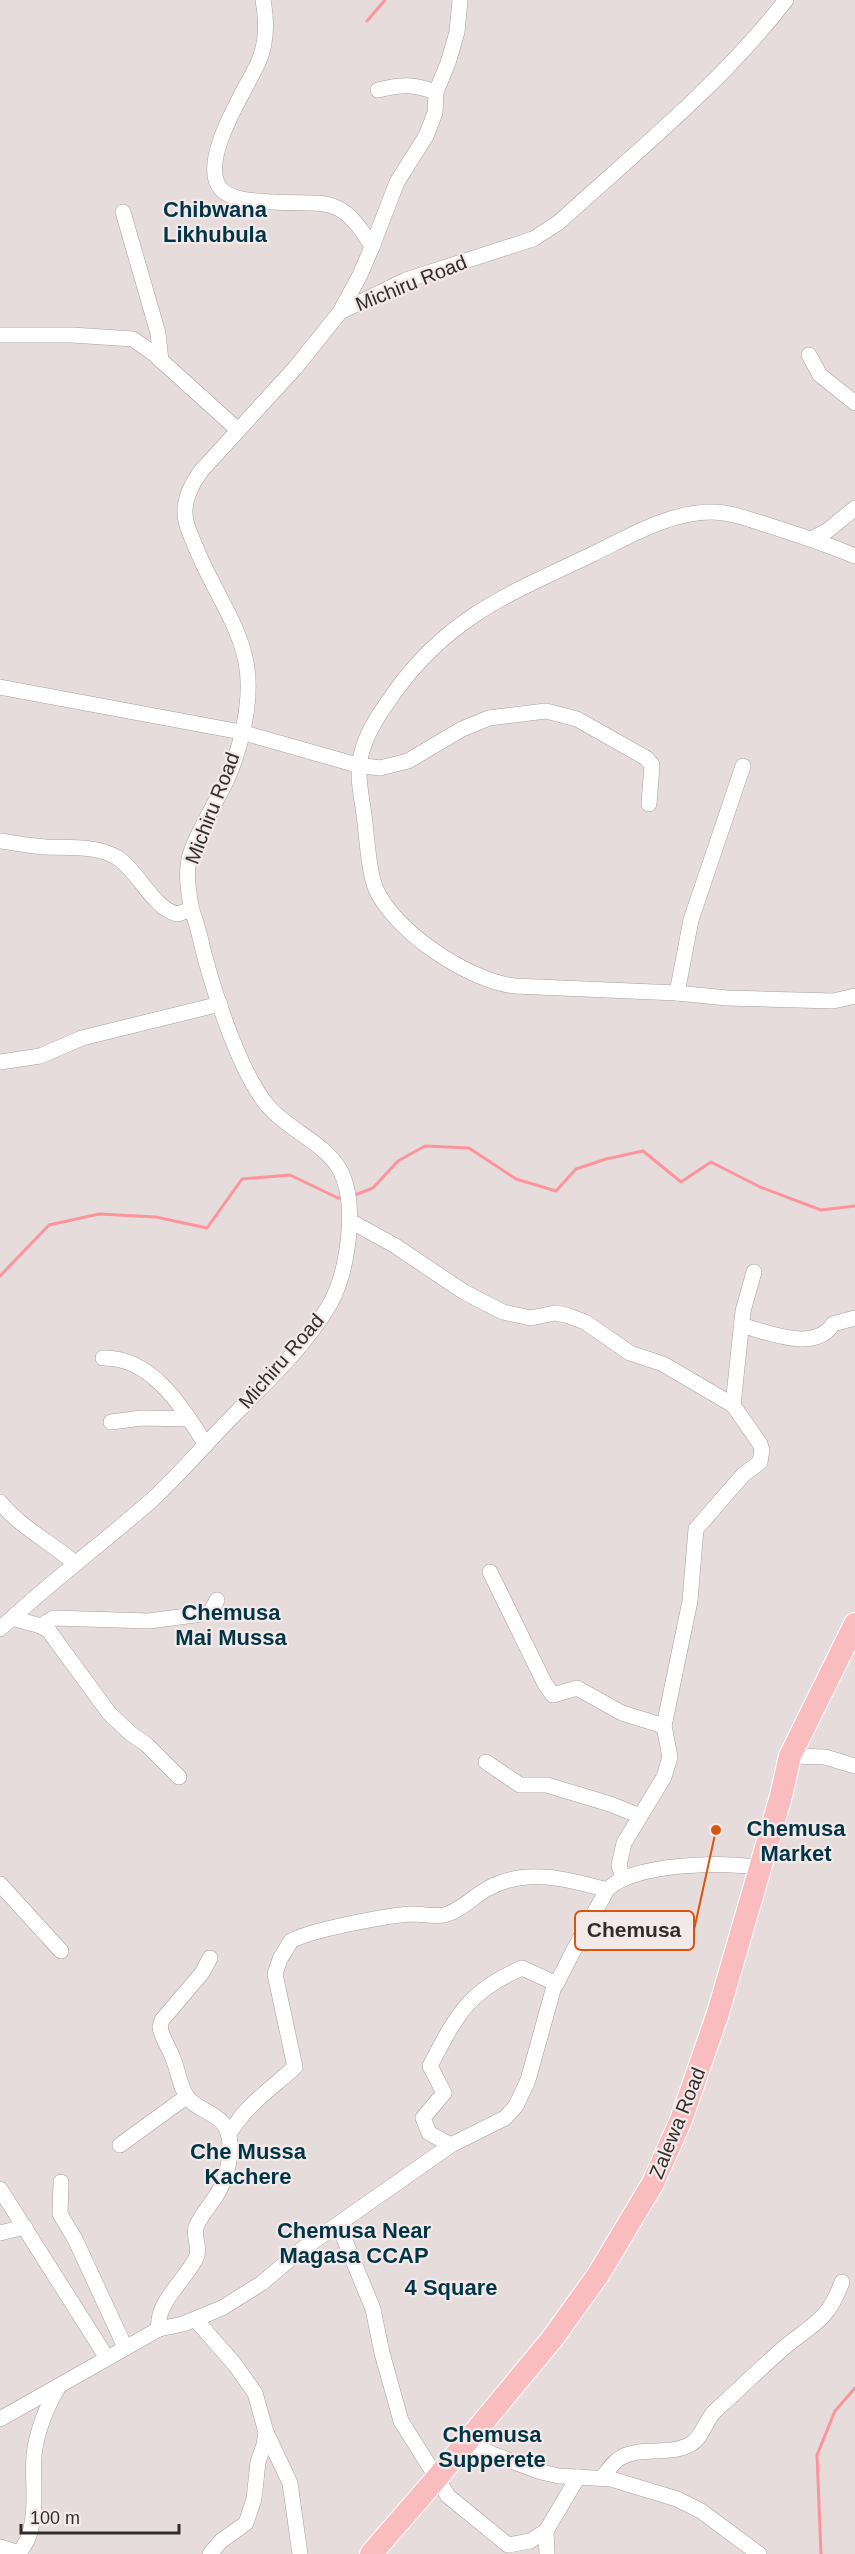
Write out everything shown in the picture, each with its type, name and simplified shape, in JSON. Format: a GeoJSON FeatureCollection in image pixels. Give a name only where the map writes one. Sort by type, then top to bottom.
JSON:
{"type":"FeatureCollection","features":[{"type":"Feature","properties":{"kind":"highway","name":"Zalewa Road"},"geometry":{"type":"LineString","coordinates":[[371,2554],[552,2339],[611,2256],[653,2183],[681,2120],[702,2061],[781,1796],[790,1756],[855,1624]]}},
{"type":"Feature","properties":{"kind":"street"},"geometry":{"type":"LineString","coordinates":[[263,0],[266,16],[265,38],[259,61],[223,130],[216,178],[221,189],[233,196],[257,201],[329,203],[346,213],[360,226],[372,247]]}},
{"type":"Feature","properties":{"kind":"street"},"geometry":{"type":"LineString","coordinates":[[340,312],[360,275],[397,182],[426,136],[435,113],[436,92],[457,32],[460,0]]}},
{"type":"Feature","properties":{"kind":"street","name":"Michiru Road"},"geometry":{"type":"LineString","coordinates":[[0,1629],[154,1498],[206,1445],[262,1387],[319,1321],[332,1301],[340,1280],[350,1221],[347,1187],[341,1173],[323,1151],[289,1126],[268,1106],[234,1043],[203,956],[192,909],[187,873],[190,853],[229,774],[241,732],[249,679],[245,656],[236,632],[200,559],[186,524],[187,497],[195,480],[296,367],[340,312],[406,280],[533,239],[558,223],[723,72],[750,45],[786,0]]}},
{"type":"Feature","properties":{"kind":"street"},"geometry":{"type":"LineString","coordinates":[[378,90],[413,84],[436,92]]}},
{"type":"Feature","properties":{"kind":"street"},"geometry":{"type":"LineString","coordinates":[[123,212],[158,333],[161,361]]}},
{"type":"Feature","properties":{"kind":"street"},"geometry":{"type":"LineString","coordinates":[[0,335],[72,335],[133,339],[238,430]]}},
{"type":"Feature","properties":{"kind":"street"},"geometry":{"type":"LineString","coordinates":[[809,355],[820,375],[855,403]]}},
{"type":"Feature","properties":{"kind":"street"},"geometry":{"type":"LineString","coordinates":[[813,538],[827,531],[855,508]]}},
{"type":"Feature","properties":{"kind":"street"},"geometry":{"type":"LineString","coordinates":[[855,556],[813,538],[729,513],[701,513],[672,518],[633,534],[497,600],[445,635],[418,663],[380,713],[368,735],[357,765],[374,885],[389,911],[459,968],[498,984],[677,993],[728,998],[833,1001],[855,996]]}},
{"type":"Feature","properties":{"kind":"street"},"geometry":{"type":"LineString","coordinates":[[0,687],[241,732],[357,765],[380,768],[408,761],[462,729],[489,718],[546,711],[577,719],[646,758],[652,765],[649,804]]}},
{"type":"Feature","properties":{"kind":"street"},"geometry":{"type":"LineString","coordinates":[[677,993],[691,920],[743,766]]}},
{"type":"Feature","properties":{"kind":"street"},"geometry":{"type":"LineString","coordinates":[[0,841],[45,847],[84,848],[107,854],[121,860],[167,910],[178,914],[192,909]]}},
{"type":"Feature","properties":{"kind":"street"},"geometry":{"type":"LineString","coordinates":[[0,1062],[32,1058],[82,1038],[220,1004]]}},
{"type":"Feature","properties":{"kind":"street"},"geometry":{"type":"LineString","coordinates":[[350,1221],[394,1245],[464,1292],[503,1312],[523,1318],[555,1313],[575,1318],[630,1353],[663,1364],[733,1404],[760,1444],[762,1456],[760,1462],[743,1475],[696,1529],[690,1601],[664,1726],[670,1748],[669,1765],[624,1843],[619,1865],[623,1879]]}},
{"type":"Feature","properties":{"kind":"street"},"geometry":{"type":"LineString","coordinates":[[733,1404],[741,1325],[754,1272]]}},
{"type":"Feature","properties":{"kind":"street"},"geometry":{"type":"LineString","coordinates":[[741,1325],[783,1338],[819,1337],[830,1330],[833,1324],[855,1318]]}},
{"type":"Feature","properties":{"kind":"street"},"geometry":{"type":"LineString","coordinates":[[103,1359],[114,1358],[146,1373],[173,1396],[206,1445]]}},
{"type":"Feature","properties":{"kind":"street"},"geometry":{"type":"LineString","coordinates":[[111,1422],[142,1418],[189,1419]]}},
{"type":"Feature","properties":{"kind":"street"},"geometry":{"type":"LineString","coordinates":[[0,1502],[12,1517],[75,1563]]}},
{"type":"Feature","properties":{"kind":"street"},"geometry":{"type":"LineString","coordinates":[[490,1572],[545,1684],[553,1695],[577,1688],[622,1713],[664,1726]]}},
{"type":"Feature","properties":{"kind":"street"},"geometry":{"type":"LineString","coordinates":[[41,1626],[54,1618],[120,1621],[193,1617],[210,1613],[217,1600]]}},
{"type":"Feature","properties":{"kind":"street"},"geometry":{"type":"LineString","coordinates":[[12,1618],[41,1626],[49,1631],[109,1713],[130,1733],[146,1744],[179,1777]]}},
{"type":"Feature","properties":{"kind":"street"},"geometry":{"type":"LineString","coordinates":[[790,1756],[825,1757],[855,1766]]}},
{"type":"Feature","properties":{"kind":"street"},"geometry":{"type":"LineString","coordinates":[[486,1761],[520,1785],[547,1785],[610,1804],[640,1816]]}},
{"type":"Feature","properties":{"kind":"street"},"geometry":{"type":"LineString","coordinates":[[0,2419],[159,2329],[196,2320],[222,2308],[262,2283],[301,2250],[339,2226],[452,2145],[505,2118],[516,2106],[528,2080],[555,1983],[607,1890],[623,1879],[659,1869],[698,1864],[742,1864],[760,1868]]}},
{"type":"Feature","properties":{"kind":"street"},"geometry":{"type":"LineString","coordinates":[[228,2134],[256,2100],[296,2067],[275,1974],[280,1959],[291,1941],[334,1928],[392,1917],[412,1914],[444,1916],[491,1887],[514,1878],[572,1879],[607,1890]]}},
{"type":"Feature","properties":{"kind":"street"},"geometry":{"type":"LineString","coordinates":[[0,1884],[61,1951]]}},
{"type":"Feature","properties":{"kind":"street"},"geometry":{"type":"LineString","coordinates":[[159,2329],[158,2319],[161,2310],[198,2255],[195,2230],[207,2207],[215,2198],[225,2176],[230,2144],[228,2134],[215,2116],[186,2097],[160,2027],[162,2019],[202,1973],[210,1958]]}},
{"type":"Feature","properties":{"kind":"street"},"geometry":{"type":"LineString","coordinates":[[452,2145],[429,2133],[423,2118],[444,2092],[430,2066],[455,2019],[468,2002],[496,1979],[522,1968],[555,1983]]}},
{"type":"Feature","properties":{"kind":"street"},"geometry":{"type":"LineString","coordinates":[[120,2145],[186,2097]]}},
{"type":"Feature","properties":{"kind":"street"},"geometry":{"type":"LineString","coordinates":[[61,2182],[60,2214],[75,2239],[125,2347]]}},
{"type":"Feature","properties":{"kind":"street"},"geometry":{"type":"LineString","coordinates":[[0,2189],[107,2358]]}},
{"type":"Feature","properties":{"kind":"street"},"geometry":{"type":"LineString","coordinates":[[339,2226],[373,2309],[382,2353],[401,2421],[448,2496],[508,2545],[530,2541],[546,2531],[578,2477]]}},
{"type":"Feature","properties":{"kind":"street"},"geometry":{"type":"LineString","coordinates":[[0,2233],[25,2227]]}},
{"type":"Feature","properties":{"kind":"street"},"geometry":{"type":"LineString","coordinates":[[602,2478],[622,2457],[677,2449],[696,2441],[707,2419],[716,2410],[780,2351],[823,2319],[836,2298],[842,2282]]}},
{"type":"Feature","properties":{"kind":"street"},"geometry":{"type":"LineString","coordinates":[[196,2320],[236,2366],[255,2393],[266,2432],[290,2483],[300,2554]]}},
{"type":"Feature","properties":{"kind":"street"},"geometry":{"type":"LineString","coordinates":[[0,2547],[19,2554],[28,2538],[33,2514],[34,2456],[38,2430],[46,2408],[61,2384]]}},
{"type":"Feature","properties":{"kind":"street"},"geometry":{"type":"LineString","coordinates":[[210,2554],[221,2541],[246,2523],[254,2499],[258,2462],[266,2432]]}},
{"type":"Feature","properties":{"kind":"street"},"geometry":{"type":"LineString","coordinates":[[467,2441],[492,2454],[541,2472],[615,2480],[665,2495],[694,2507],[759,2554]]}},
{"type":"Feature","properties":{"kind":"street"},"geometry":{"type":"LineString","coordinates":[[546,2531],[547,2554]]}},
{"type":"Feature","properties":{"kind":"waterway"},"geometry":{"type":"LineString","coordinates":[[367,21],[385,0]]}},
{"type":"Feature","properties":{"kind":"waterway"},"geometry":{"type":"LineString","coordinates":[[355,1195],[373,1188],[398,1161],[425,1146],[469,1148],[516,1179],[556,1191],[576,1169],[606,1159],[643,1151],[681,1182],[711,1162],[760,1187],[821,1210],[855,1206]]}},
{"type":"Feature","properties":{"kind":"waterway"},"geometry":{"type":"LineString","coordinates":[[0,1276],[49,1225],[99,1214],[156,1217],[207,1228],[242,1179],[290,1175],[342,1198]]}},
{"type":"Feature","properties":{"kind":"waterway"},"geometry":{"type":"LineString","coordinates":[[821,2554],[817,2455],[835,2411],[855,2388]]}},
{"type":"Feature","properties":{"kind":"place","name":"Chemusa"},"geometry":{"type":"Point","coordinates":[716,1830]}},
{"type":"Feature","properties":{"kind":"district","name":"Chibwana Likhubula"},"geometry":{"type":"Point","coordinates":[215,222]}},
{"type":"Feature","properties":{"kind":"district","name":"Chemusa Mai Mussa"},"geometry":{"type":"Point","coordinates":[231,1625]}},
{"type":"Feature","properties":{"kind":"district","name":"Chemusa Market"},"geometry":{"type":"Point","coordinates":[796,1841]}},
{"type":"Feature","properties":{"kind":"district","name":"Che Mussa Kachere"},"geometry":{"type":"Point","coordinates":[248,2164]}},
{"type":"Feature","properties":{"kind":"district","name":"Chemusa Near Magasa CCAP"},"geometry":{"type":"Point","coordinates":[354,2242]}},
{"type":"Feature","properties":{"kind":"district","name":"4 Square"},"geometry":{"type":"Point","coordinates":[451,2287]}},
{"type":"Feature","properties":{"kind":"district","name":"Chemusa Supperete"},"geometry":{"type":"Point","coordinates":[492,2446]}}]}
